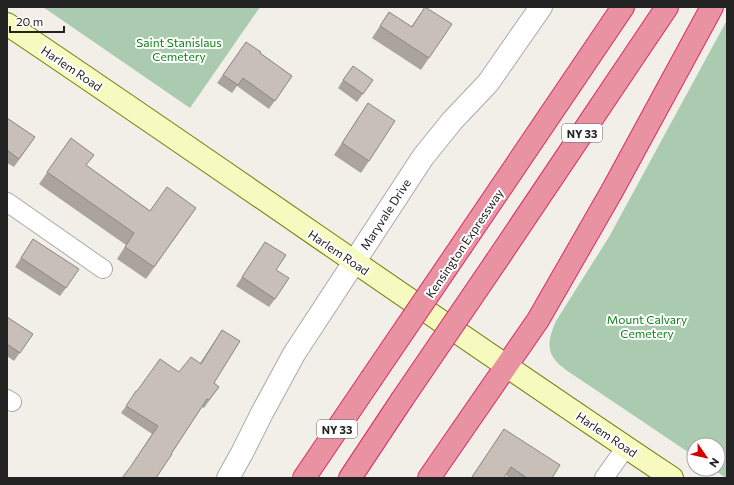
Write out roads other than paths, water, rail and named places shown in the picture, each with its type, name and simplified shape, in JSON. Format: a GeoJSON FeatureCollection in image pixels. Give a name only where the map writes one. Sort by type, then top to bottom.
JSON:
{"type":"FeatureCollection","features":[{"type":"Feature","properties":{"kind":"highway","name":"Kensington Expressway"},"geometry":{"type":"LineString","coordinates":[[304,478],[623,7]]}},
{"type":"Feature","properties":{"kind":"highway","name":"NY 33"},"geometry":{"type":"LineString","coordinates":[[350,478],[667,7]]}},
{"type":"Feature","properties":{"kind":"highway"},"geometry":{"type":"LineString","coordinates":[[429,478],[538,320],[612,191],[712,7]]}},
{"type":"Feature","properties":{"kind":"main road","name":"Harlem Road"},"geometry":{"type":"LineString","coordinates":[[7,24],[672,478]]}},
{"type":"Feature","properties":{"kind":"street","name":"Maryvale Drive"},"geometry":{"type":"LineString","coordinates":[[228,478],[294,354],[423,157],[452,121],[488,83],[541,7]]}},
{"type":"Feature","properties":{"kind":"street"},"geometry":{"type":"LineString","coordinates":[[9,208],[103,269]]}},
{"type":"Feature","properties":{"kind":"street"},"geometry":{"type":"LineString","coordinates":[[604,478],[626,447]]}},
{"type":"Feature","properties":{"kind":"park label","name":"Saint Stanislaus Cemetery"},"geometry":{"type":"Point","coordinates":[179,49]}},
{"type":"Feature","properties":{"kind":"park label","name":"Mount Calvary Cemetery"},"geometry":{"type":"Point","coordinates":[647,326]}}]}
